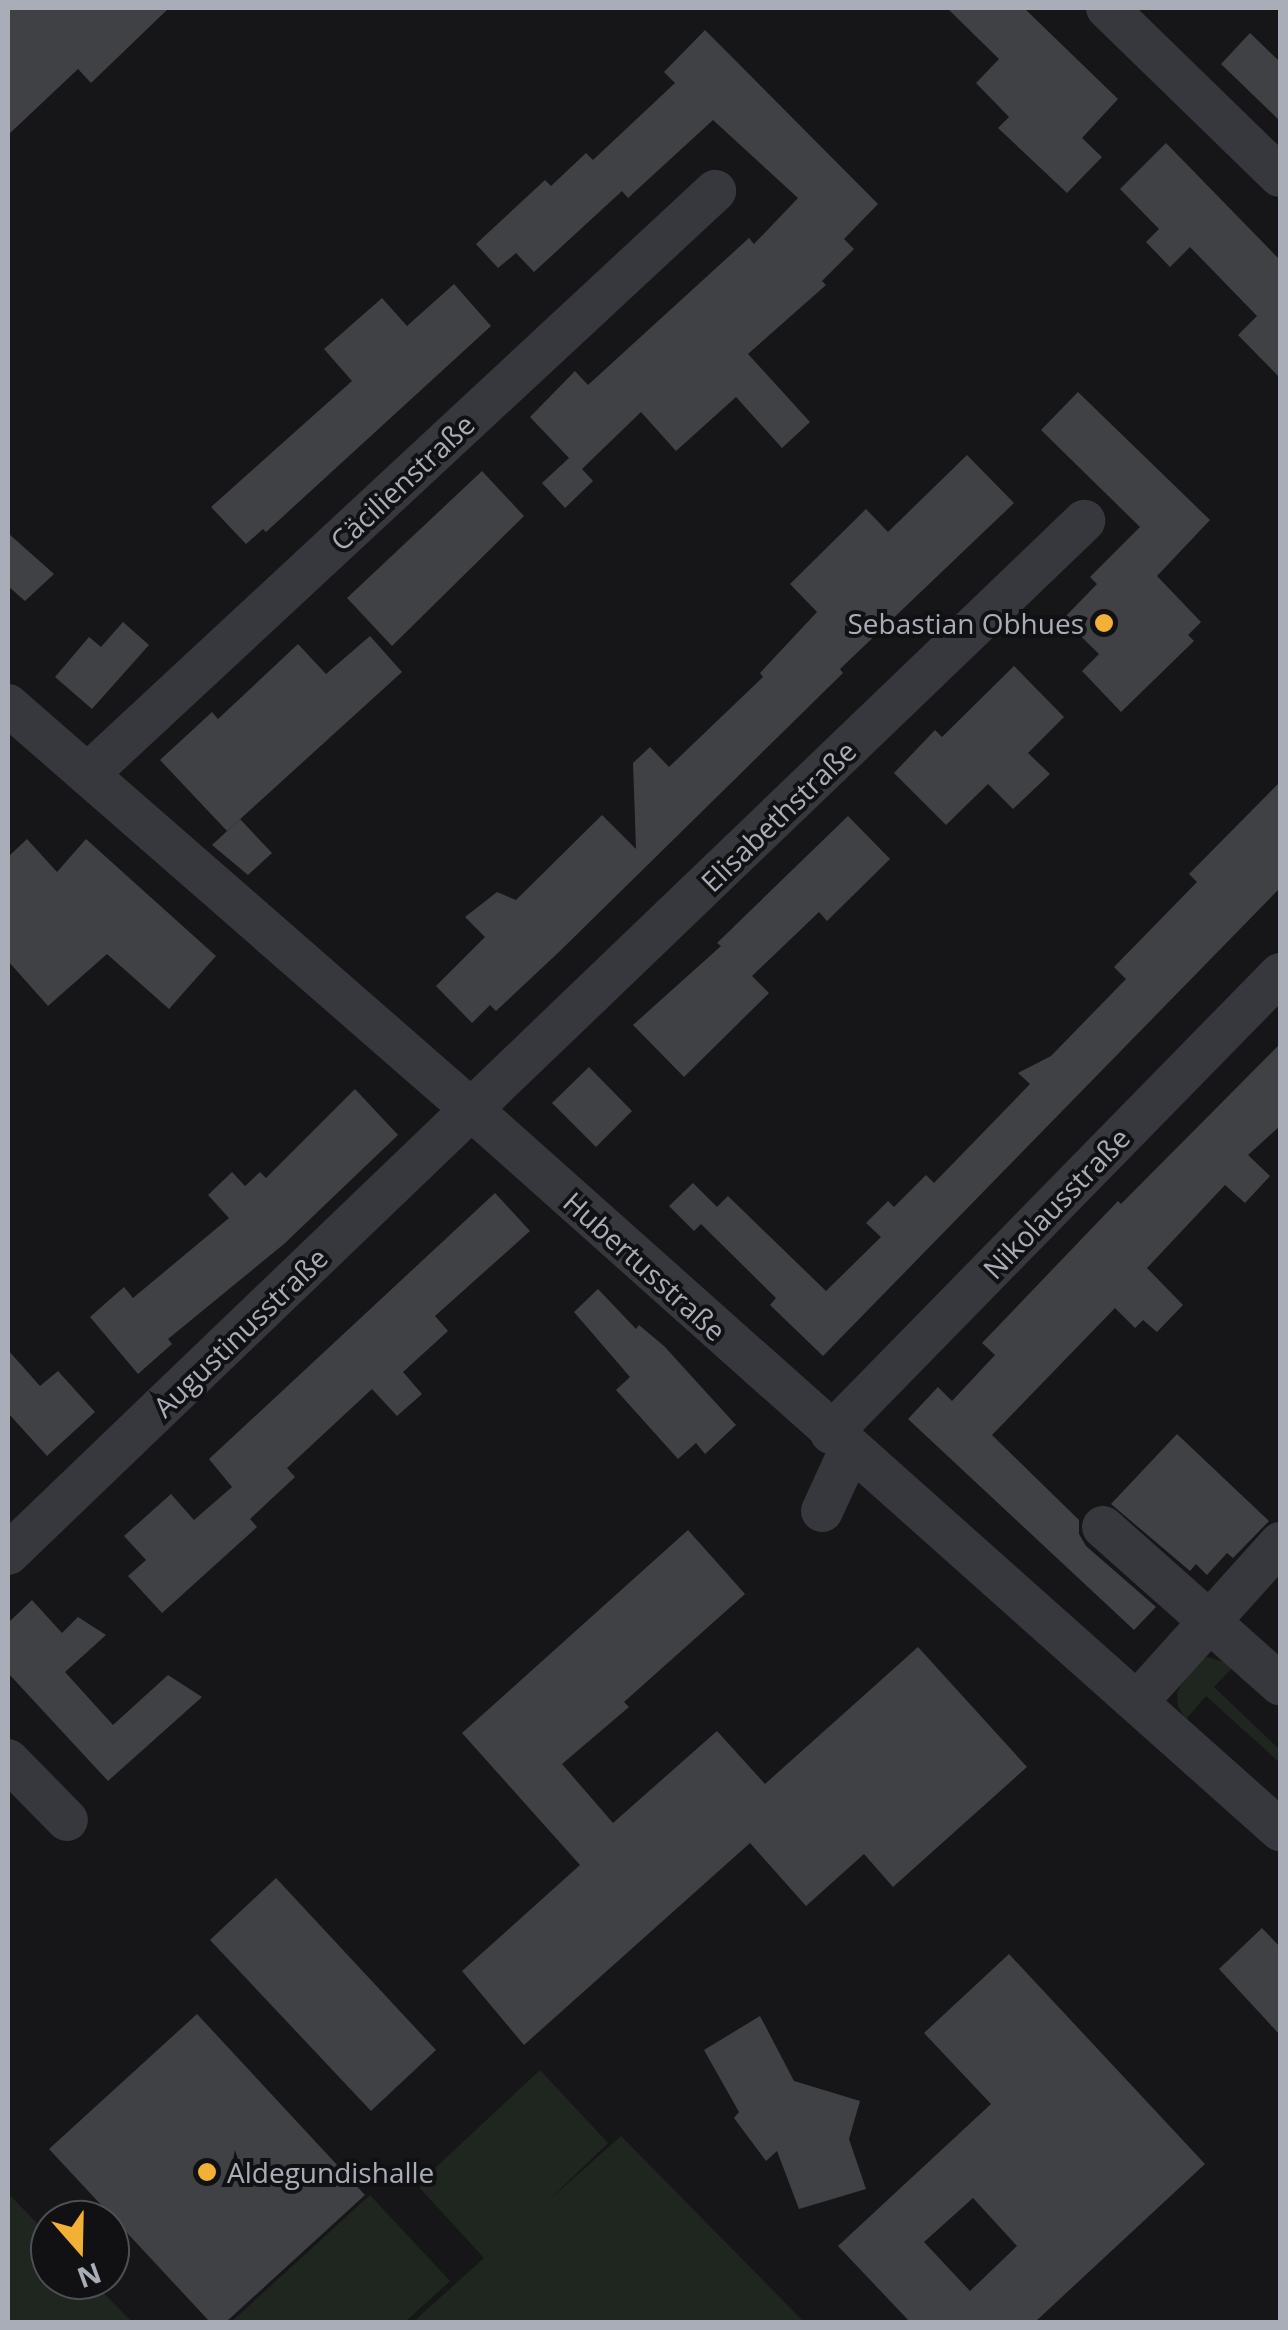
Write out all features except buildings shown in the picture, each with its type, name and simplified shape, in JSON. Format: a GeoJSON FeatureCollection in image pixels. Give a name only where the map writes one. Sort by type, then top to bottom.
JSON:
{"type":"FeatureCollection","features":[{"type":"Feature","properties":{"kind":"street"},"geometry":{"type":"LineString","coordinates":[[1107,8],[1280,176]]}},
{"type":"Feature","properties":{"kind":"street","name":"Cäcilienstraße"},"geometry":{"type":"LineString","coordinates":[[89,773],[716,191]]}},
{"type":"Feature","properties":{"kind":"street","name":"Elisabethstraße"},"geometry":{"type":"LineString","coordinates":[[473,1111],[1084,521]]}},
{"type":"Feature","properties":{"kind":"street","name":"Hubertusstraße"},"geometry":{"type":"LineString","coordinates":[[8,706],[473,1111],[840,1442],[1280,1830]]}},
{"type":"Feature","properties":{"kind":"street","name":"Nikolausstraße"},"geometry":{"type":"LineString","coordinates":[[822,1511],[840,1442],[1280,974]]}},
{"type":"Feature","properties":{"kind":"street","name":"Augustinusstraße"},"geometry":{"type":"LineString","coordinates":[[8,1554],[473,1111]]}},
{"type":"Feature","properties":{"kind":"street"},"geometry":{"type":"LineString","coordinates":[[1103,1526],[1280,1684]]}},
{"type":"Feature","properties":{"kind":"street"},"geometry":{"type":"LineString","coordinates":[[1137,1702],[1280,1543]]}},
{"type":"Feature","properties":{"kind":"street"},"geometry":{"type":"LineString","coordinates":[[8,1760],[66,1820]]}},
{"type":"Feature","properties":{"kind":"shaded area"},"geometry":{"type":"Polygon","coordinates":[[[1207,1657],[1235,1665],[1214,1687],[1280,1750],[1280,1763],[1206,1696],[1186,1719],[1178,1707],[1177,1692],[1194,1664],[1207,1657]]]}},
{"type":"Feature","properties":{"kind":"shaded area"},"geometry":{"type":"Polygon","coordinates":[[[540,2070],[608,2143],[549,2200],[621,2136],[804,2322],[413,2322],[484,2258],[417,2185],[540,2070]]]}},
{"type":"Feature","properties":{"kind":"shaded area"},"geometry":{"type":"Polygon","coordinates":[[[8,2193],[30,2216],[30,2300],[111,2300],[132,2322],[8,2322],[8,2193]]]}},
{"type":"Feature","properties":{"kind":"shaded area"},"geometry":{"type":"Polygon","coordinates":[[[370,2195],[450,2281],[405,2322],[231,2322],[370,2195]]]}},
{"type":"Feature","properties":{"kind":"place","name":"Sebastian Obhues"},"geometry":{"type":"Point","coordinates":[1104,623]}},
{"type":"Feature","properties":{"kind":"place","name":"Aldegundishalle"},"geometry":{"type":"Point","coordinates":[207,2172]}}]}
